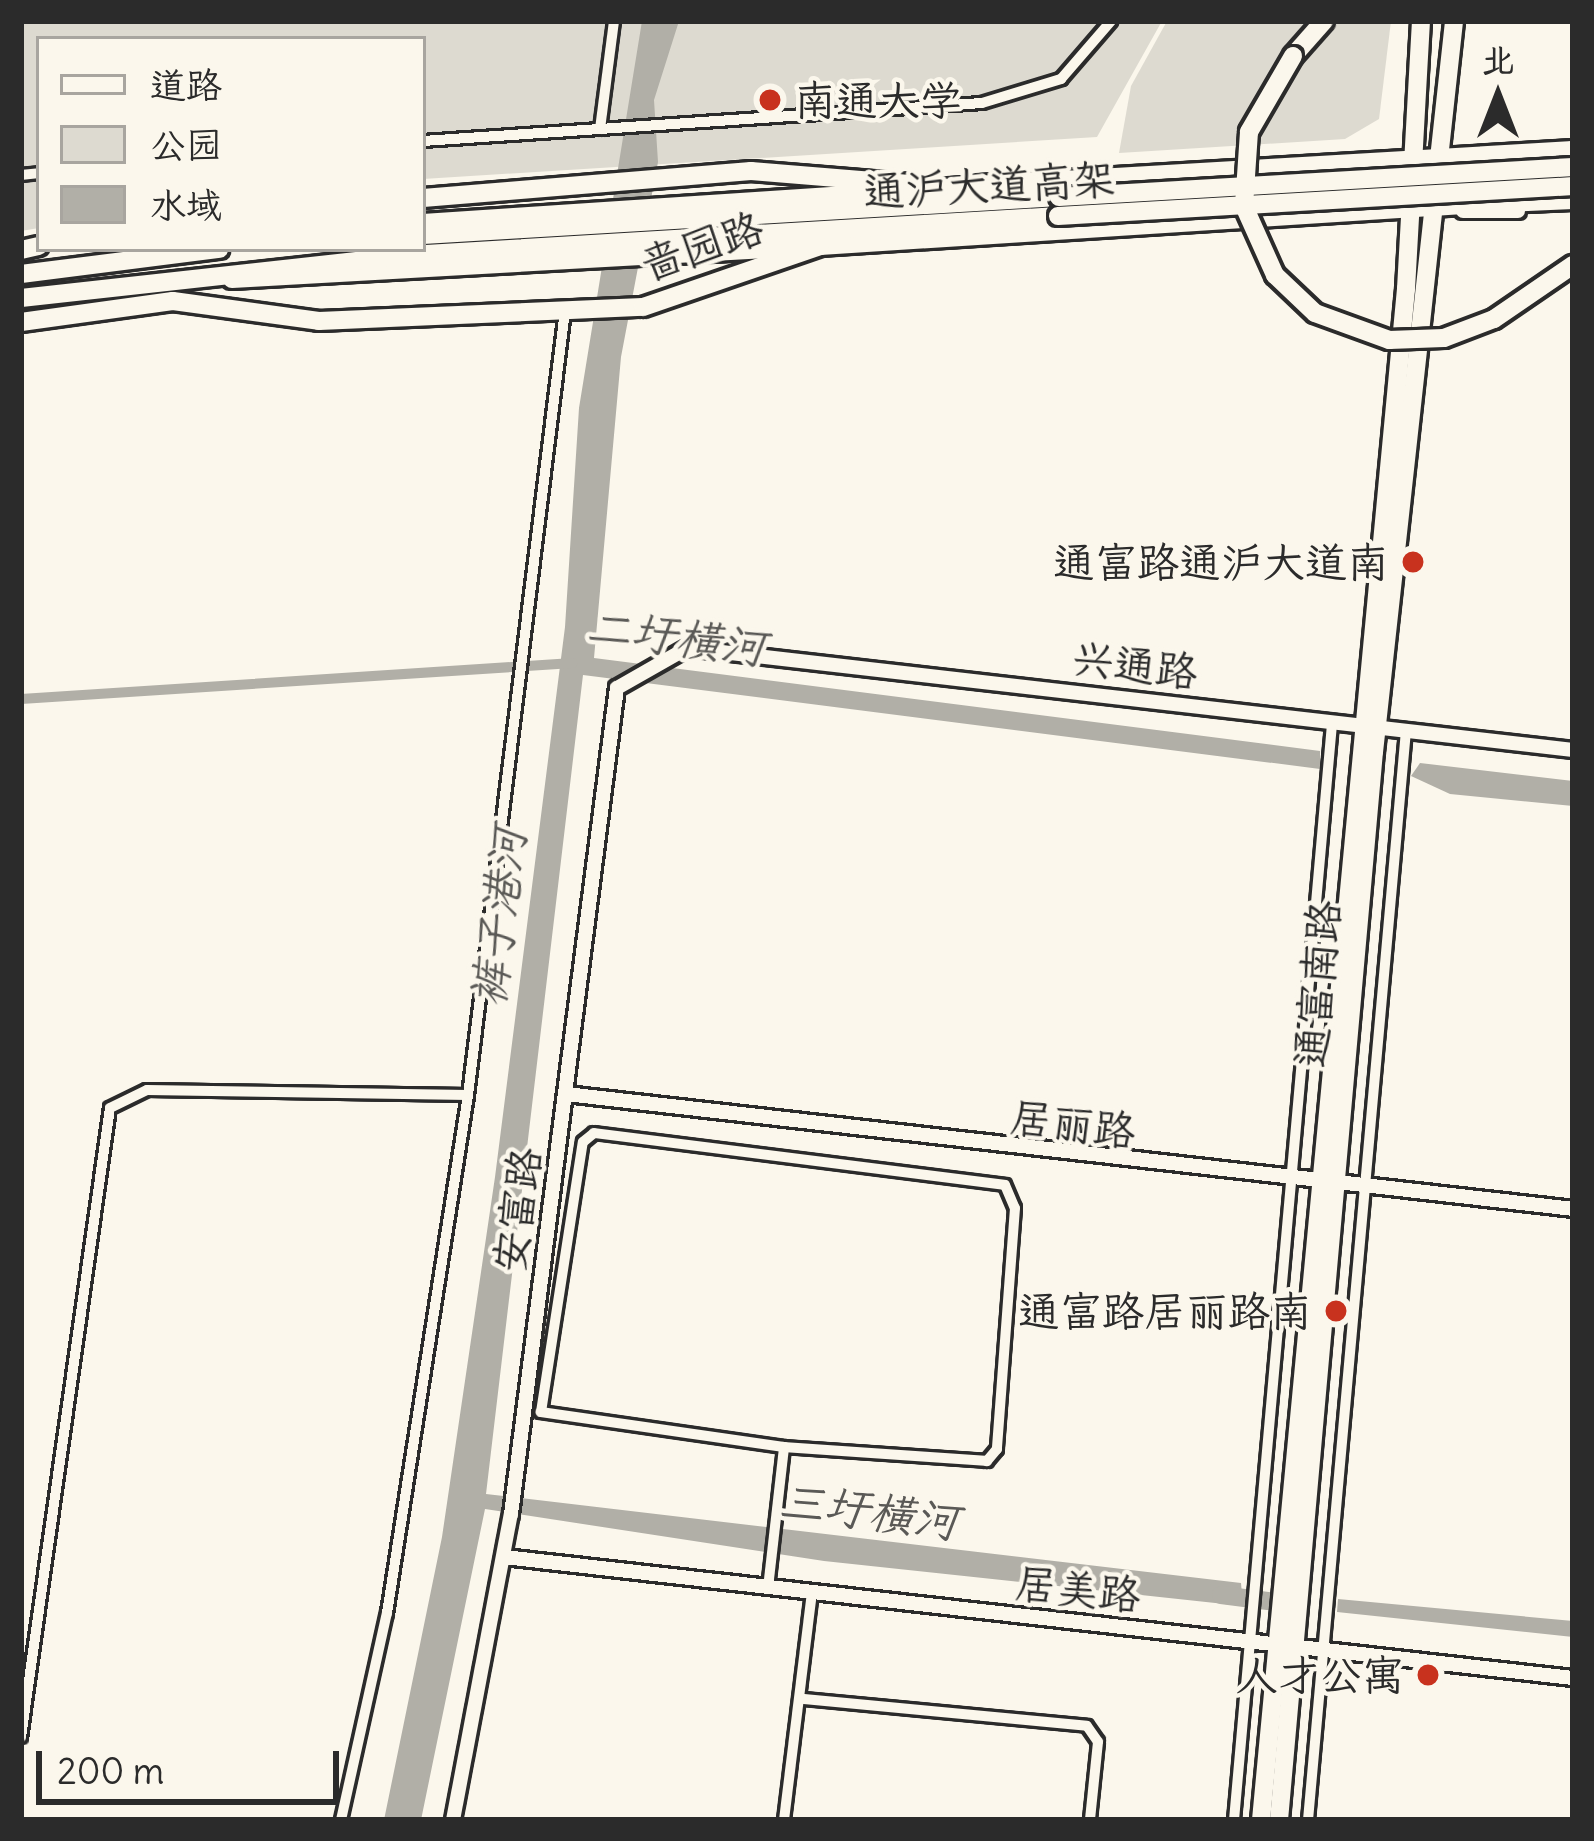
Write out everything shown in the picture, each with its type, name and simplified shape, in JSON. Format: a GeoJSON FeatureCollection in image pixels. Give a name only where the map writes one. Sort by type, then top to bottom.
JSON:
{"type":"FeatureCollection","features":[{"type":"Feature","properties":{"kind":"main road"},"geometry":{"type":"LineString","coordinates":[[1324,21],[1268,92],[1244,157],[1250,229],[1294,296],[1364,335],[1418,341],[1494,319],[1573,265]]}},
{"type":"Feature","properties":{"kind":"main road","name":"通富南路"},"geometry":{"type":"LineString","coordinates":[[1279,1820],[1286,1646],[1369,729],[1421,21]]}},
{"type":"Feature","properties":{"kind":"main road","name":"通富南路"},"geometry":{"type":"LineString","coordinates":[[1369,729],[1440,207],[1454,21]]}},
{"type":"Feature","properties":{"kind":"main road","name":"啬园路"},"geometry":{"type":"LineString","coordinates":[[426,198],[658,178],[995,185],[1573,150]]}},
{"type":"Feature","properties":{"kind":"main road","name":"通沪大道高架"},"geometry":{"type":"LineString","coordinates":[[654,232],[1573,167]]}},
{"type":"Feature","properties":{"kind":"main road"},"geometry":{"type":"LineString","coordinates":[[21,298],[173,275],[654,232],[995,185]]}},
{"type":"Feature","properties":{"kind":"main road","name":"通沪大道高架"},"geometry":{"type":"LineString","coordinates":[[1058,207],[1573,186]]}},
{"type":"Feature","properties":{"kind":"main road","name":"啬园路"},"geometry":{"type":"LineString","coordinates":[[21,322],[173,302],[319,321],[643,307],[820,246],[1573,201]]}},
{"type":"Feature","properties":{"kind":"main road"},"geometry":{"type":"LineString","coordinates":[[426,223],[602,235]]}},
{"type":"Feature","properties":{"kind":"main road"},"geometry":{"type":"LineString","coordinates":[[426,235],[654,232],[820,246]]}},
{"type":"Feature","properties":{"kind":"main road"},"geometry":{"type":"LineString","coordinates":[[173,275],[273,282],[602,235]]}},
{"type":"Feature","properties":{"kind":"main road"},"geometry":{"type":"LineString","coordinates":[[21,274],[165,252]]}},
{"type":"Feature","properties":{"kind":"main road"},"geometry":{"type":"LineString","coordinates":[[146,255],[182,252]]}},
{"type":"Feature","properties":{"kind":"main road","name":"通富南路"},"geometry":{"type":"LineString","coordinates":[[1261,1820],[1286,1646]]}},
{"type":"Feature","properties":{"kind":"street"},"geometry":{"type":"LineString","coordinates":[[600,129],[614,21]]}},
{"type":"Feature","properties":{"kind":"street"},"geometry":{"type":"LineString","coordinates":[[426,141],[1011,97],[1075,69],[1112,21]]}},
{"type":"Feature","properties":{"kind":"street"},"geometry":{"type":"LineString","coordinates":[[1440,207],[1573,201]]}},
{"type":"Feature","properties":{"kind":"street"},"geometry":{"type":"LineString","coordinates":[[341,1820],[387,1613],[468,1095],[565,311]]}},
{"type":"Feature","properties":{"kind":"street","name":"兴通路"},"geometry":{"type":"LineString","coordinates":[[687,647],[1573,750]]}},
{"type":"Feature","properties":{"kind":"street","name":"安富路"},"geometry":{"type":"LineString","coordinates":[[453,1820],[511,1514],[566,1094],[607,716],[642,664],[687,647]]}},
{"type":"Feature","properties":{"kind":"street"},"geometry":{"type":"LineString","coordinates":[[1234,1820],[1332,724]]}},
{"type":"Feature","properties":{"kind":"street"},"geometry":{"type":"LineString","coordinates":[[1308,1820],[1406,731]]}},
{"type":"Feature","properties":{"kind":"street"},"geometry":{"type":"LineString","coordinates":[[21,1737],[110,1108],[147,1090],[468,1095]]}},
{"type":"Feature","properties":{"kind":"street","name":"居丽路"},"geometry":{"type":"LineString","coordinates":[[566,1094],[1292,1185],[1573,1209]]}},
{"type":"Feature","properties":{"kind":"street"},"geometry":{"type":"LineString","coordinates":[[594,1133],[1005,1185],[1015,1208],[998,1449],[987,1461],[784,1447],[541,1412],[583,1142],[594,1133]]}},
{"type":"Feature","properties":{"kind":"street"},"geometry":{"type":"LineString","coordinates":[[768,1588],[784,1447]]}},
{"type":"Feature","properties":{"kind":"street","name":"居美路"},"geometry":{"type":"LineString","coordinates":[[504,1557],[1573,1678]]}},
{"type":"Feature","properties":{"kind":"street"},"geometry":{"type":"LineString","coordinates":[[784,1820],[804,1699],[812,1593]]}},
{"type":"Feature","properties":{"kind":"street"},"geometry":{"type":"LineString","coordinates":[[804,1699],[1087,1726],[1098,1742],[1090,1820]]}},
{"type":"Feature","properties":{"kind":"green space","name":"南通大学"},"geometry":{"type":"Polygon","coordinates":[[[21,21],[1162,21],[1097,137],[426,179],[426,36],[36,36],[36,228],[21,231],[21,21]]]}},
{"type":"Feature","properties":{"kind":"green space"},"geometry":{"type":"Polygon","coordinates":[[[1167,21],[1391,21],[1379,119],[1345,139],[1119,153],[1131,86],[1167,21]]]}},
{"type":"Feature","properties":{"kind":"water"},"geometry":{"type":"Polygon","coordinates":[[[642,21],[679,21],[654,100],[658,162],[621,357],[594,658],[1320,751],[1320,769],[583,675],[486,1494],[1241,1583],[1243,1606],[824,1561],[485,1509],[421,1820],[384,1820],[442,1537],[495,1177],[565,627],[579,408],[642,21]]]}},
{"type":"Feature","properties":{"kind":"water"},"geometry":{"type":"Polygon","coordinates":[[[1420,763],[1573,781],[1573,806],[1450,794],[1411,776],[1420,763]]]}},
{"type":"Feature","properties":{"kind":"water"},"geometry":{"type":"Polygon","coordinates":[[[1338,1599],[1573,1621],[1573,1637],[1337,1612],[1338,1599]]]}},
{"type":"Feature","properties":{"kind":"waterway","name":"二圩横河"},"geometry":{"type":"LineString","coordinates":[[21,699],[573,663]]}},
{"type":"Feature","properties":{"kind":"waterway","name":"三圩横河"},"geometry":{"type":"LineString","coordinates":[[1221,1595],[1268,1601]]}},
{"type":"Feature","properties":{"kind":"place","name":"南通大学"},"geometry":{"type":"Point","coordinates":[770,100]}},
{"type":"Feature","properties":{"kind":"place","name":"通富路通沪大道南"},"geometry":{"type":"Point","coordinates":[1413,562]}},
{"type":"Feature","properties":{"kind":"place","name":"通富路居丽路南"},"geometry":{"type":"Point","coordinates":[1336,1311]}},
{"type":"Feature","properties":{"kind":"place","name":"人才公寓"},"geometry":{"type":"Point","coordinates":[1428,1675]}},
{"type":"Feature","properties":{"kind":"water label","name":"裤子港河"},"geometry":{"type":"Point","coordinates":[499,917]}}]}
